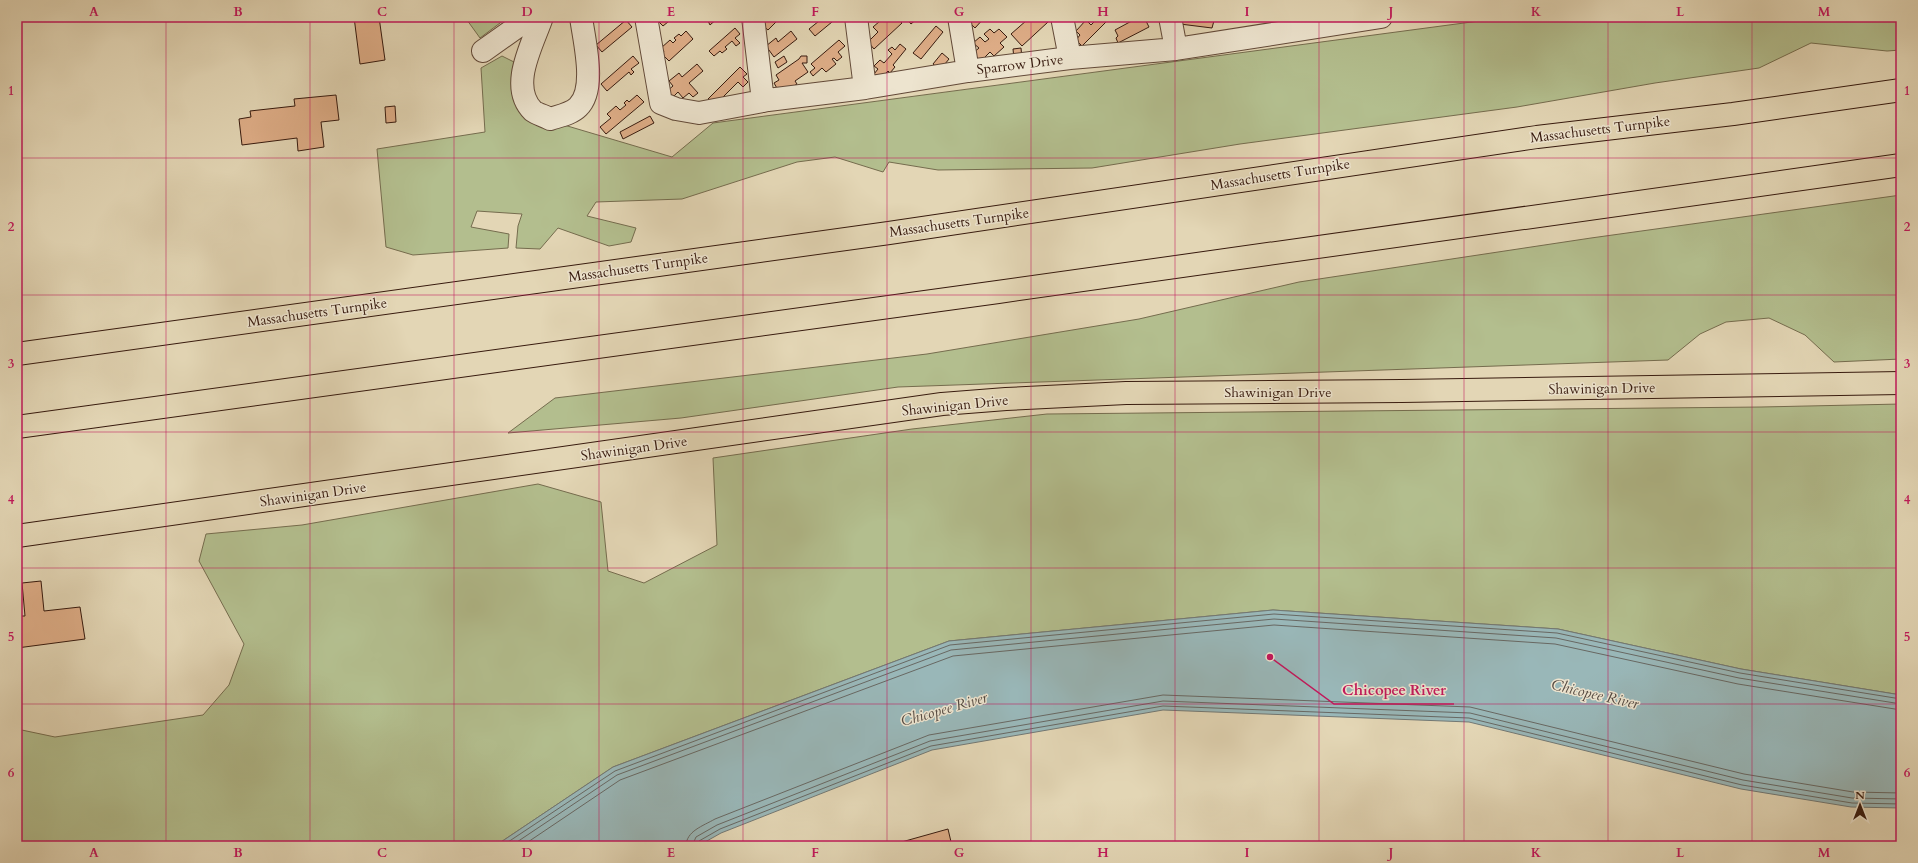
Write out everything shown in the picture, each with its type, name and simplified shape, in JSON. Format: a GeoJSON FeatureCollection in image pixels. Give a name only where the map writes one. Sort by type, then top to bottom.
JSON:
{"type":"FeatureCollection","features":[{"type":"Feature","properties":{"kind":"main road","name":"Massachusetts Turnpike"},"geometry":{"type":"LineString","coordinates":[[17,354],[889,233],[1537,137],[1733,114],[1901,90]]}},
{"type":"Feature","properties":{"kind":"main road"},"geometry":{"type":"LineString","coordinates":[[17,427],[998,292],[1901,165]]}},
{"type":"Feature","properties":{"kind":"main road","name":"Shawinigan Drive"},"geometry":{"type":"LineString","coordinates":[[17,536],[934,405],[1006,399],[1126,393],[1402,391],[1901,383]]}},
{"type":"Feature","properties":{"kind":"street"},"geometry":{"type":"LineString","coordinates":[[483,51],[531,17]]}},
{"type":"Feature","properties":{"kind":"street"},"geometry":{"type":"LineString","coordinates":[[542,17],[523,72],[522,93],[533,111],[550,119],[563,115],[578,107],[586,95],[588,72],[581,17]]}},
{"type":"Feature","properties":{"kind":"street","name":"Sparrow Drive"},"geometry":{"type":"LineString","coordinates":[[646,17],[661,103],[676,109],[699,113],[763,101],[864,88],[968,71],[1070,58],[1176,48],[1275,25],[1380,17]]}},
{"type":"Feature","properties":{"kind":"street"},"geometry":{"type":"LineString","coordinates":[[753,17],[763,101]]}},
{"type":"Feature","properties":{"kind":"street"},"geometry":{"type":"LineString","coordinates":[[856,17],[864,88]]}},
{"type":"Feature","properties":{"kind":"street"},"geometry":{"type":"LineString","coordinates":[[959,17],[968,71]]}},
{"type":"Feature","properties":{"kind":"street"},"geometry":{"type":"LineString","coordinates":[[1062,17],[1070,58]]}},
{"type":"Feature","properties":{"kind":"street"},"geometry":{"type":"LineString","coordinates":[[1170,17],[1176,48]]}},
{"type":"Feature","properties":{"kind":"green space"},"geometry":{"type":"Polygon","coordinates":[[[466,17],[508,17],[480,38],[466,17]]]}},
{"type":"Feature","properties":{"kind":"green space"},"geometry":{"type":"Polygon","coordinates":[[[1509,17],[1621,17],[1622,20],[1713,20],[1718,17],[1901,17],[1901,50],[1887,51],[1811,43],[1759,68],[1655,83],[1517,107],[1240,144],[1092,168],[938,170],[889,162],[883,172],[835,157],[797,162],[682,199],[596,202],[587,216],[636,228],[631,242],[609,246],[558,228],[540,249],[516,248],[518,226],[522,214],[477,211],[471,227],[509,234],[508,248],[413,255],[386,247],[377,149],[485,132],[481,68],[502,56],[520,65],[527,114],[672,157],[713,123],[1509,17]]]}},
{"type":"Feature","properties":{"kind":"green space"},"geometry":{"type":"Polygon","coordinates":[[[1901,195],[1901,359],[1834,362],[1805,335],[1769,318],[1726,322],[1700,334],[1668,360],[898,387],[681,418],[508,433],[555,398],[927,354],[1139,319],[1299,282],[1591,238],[1901,195]]]}},
{"type":"Feature","properties":{"kind":"green space"},"geometry":{"type":"Polygon","coordinates":[[[1901,404],[1901,695],[1741,669],[1558,629],[1273,610],[949,641],[613,767],[495,846],[17,846],[17,729],[55,737],[203,715],[229,685],[244,644],[199,561],[206,534],[302,525],[538,484],[601,502],[608,571],[644,583],[717,545],[713,458],[912,429],[1047,414],[1761,407],[1901,404]]]}},
{"type":"Feature","properties":{"kind":"water"},"geometry":{"type":"Polygon","coordinates":[[[1273,610],[1558,629],[1741,669],[1901,695],[1901,808],[1851,807],[1741,789],[1469,722],[1163,710],[932,750],[721,833],[698,846],[495,846],[613,767],[949,641],[1273,610]]]}},
{"type":"Feature","properties":{"kind":"building"},"geometry":{"type":"Polygon","coordinates":[[[354,17],[379,17],[385,60],[360,64],[354,17]]]}},
{"type":"Feature","properties":{"kind":"building"},"geometry":{"type":"Polygon","coordinates":[[[593,17],[604,17],[598,22],[593,17]]]}},
{"type":"Feature","properties":{"kind":"building"},"geometry":{"type":"Polygon","coordinates":[[[659,17],[674,17],[663,26],[658,21],[661,19],[659,17]]]}},
{"type":"Feature","properties":{"kind":"building"},"geometry":{"type":"Polygon","coordinates":[[[712,17],[719,17],[710,25],[708,21],[712,17]]]}},
{"type":"Feature","properties":{"kind":"building"},"geometry":{"type":"Polygon","coordinates":[[[762,17],[781,17],[768,30],[762,25],[766,21],[762,17]]]}},
{"type":"Feature","properties":{"kind":"building"},"geometry":{"type":"Polygon","coordinates":[[[824,17],[838,17],[815,36],[809,29],[824,17]]]}},
{"type":"Feature","properties":{"kind":"building"},"geometry":{"type":"Polygon","coordinates":[[[876,17],[896,17],[902,23],[874,49],[868,42],[878,32],[873,27],[880,21],[876,17]]]}},
{"type":"Feature","properties":{"kind":"building"},"geometry":{"type":"Polygon","coordinates":[[[905,17],[919,17],[911,24],[905,17]]]}},
{"type":"Feature","properties":{"kind":"building"},"geometry":{"type":"Polygon","coordinates":[[[970,17],[985,17],[975,28],[967,20],[970,17]]]}},
{"type":"Feature","properties":{"kind":"building"},"geometry":{"type":"Polygon","coordinates":[[[1025,17],[1044,17],[1048,22],[1022,46],[1011,34],[1027,20],[1025,17]]]}},
{"type":"Feature","properties":{"kind":"building"},"geometry":{"type":"Polygon","coordinates":[[[1099,17],[1111,17],[1082,46],[1076,40],[1080,35],[1076,31],[1086,20],[1091,25],[1099,17]]]}},
{"type":"Feature","properties":{"kind":"building"},"geometry":{"type":"Polygon","coordinates":[[[1139,17],[1144,17],[1149,27],[1118,43],[1116,38],[1118,36],[1115,30],[1139,17]]]}},
{"type":"Feature","properties":{"kind":"building"},"geometry":{"type":"Polygon","coordinates":[[[1180,17],[1215,17],[1212,28],[1180,24],[1180,17]]]}},
{"type":"Feature","properties":{"kind":"building"},"geometry":{"type":"Polygon","coordinates":[[[626,20],[632,27],[602,52],[596,45],[626,20]]]}},
{"type":"Feature","properties":{"kind":"building"},"geometry":{"type":"Polygon","coordinates":[[[936,26],[943,32],[921,59],[913,53],[936,26]]]}},
{"type":"Feature","properties":{"kind":"building"},"geometry":{"type":"Polygon","coordinates":[[[735,28],[740,34],[735,38],[740,43],[736,46],[732,41],[725,47],[727,49],[722,53],[720,51],[714,56],[709,51],[735,28]]]}},
{"type":"Feature","properties":{"kind":"building"},"geometry":{"type":"Polygon","coordinates":[[[990,29],[994,33],[999,29],[1007,37],[1000,43],[1004,47],[994,56],[990,52],[981,61],[973,53],[979,48],[973,43],[980,37],[985,42],[989,39],[984,34],[990,29]]]}},
{"type":"Feature","properties":{"kind":"building"},"geometry":{"type":"Polygon","coordinates":[[[686,31],[693,39],[669,61],[662,54],[664,51],[661,48],[670,40],[673,43],[676,40],[674,38],[679,34],[681,36],[686,31]]]}},
{"type":"Feature","properties":{"kind":"building"},"geometry":{"type":"Polygon","coordinates":[[[791,31],[797,39],[774,57],[766,46],[776,38],[778,42],[791,31]]]}},
{"type":"Feature","properties":{"kind":"building"},"geometry":{"type":"Polygon","coordinates":[[[839,40],[845,46],[838,52],[842,57],[837,61],[834,58],[832,59],[836,64],[826,72],[822,68],[813,76],[810,72],[815,68],[811,64],[839,40]]]}},
{"type":"Feature","properties":{"kind":"building"},"geometry":{"type":"Polygon","coordinates":[[[900,44],[906,49],[893,65],[895,67],[890,73],[888,71],[886,73],[888,74],[880,79],[874,74],[878,69],[874,66],[880,60],[884,63],[892,54],[888,50],[892,47],[895,50],[900,44]]]}},
{"type":"Feature","properties":{"kind":"building"},"geometry":{"type":"Polygon","coordinates":[[[1021,48],[1022,59],[1014,59],[1013,49],[1021,48]]]}},
{"type":"Feature","properties":{"kind":"building"},"geometry":{"type":"Polygon","coordinates":[[[942,53],[949,59],[940,70],[933,64],[942,53]]]}},
{"type":"Feature","properties":{"kind":"building"},"geometry":{"type":"Polygon","coordinates":[[[633,56],[639,63],[631,69],[634,72],[631,75],[629,72],[607,91],[601,84],[633,56]]]}},
{"type":"Feature","properties":{"kind":"building"},"geometry":{"type":"Polygon","coordinates":[[[784,56],[787,62],[778,68],[775,62],[784,56]]]}},
{"type":"Feature","properties":{"kind":"building"},"geometry":{"type":"Polygon","coordinates":[[[801,56],[807,56],[807,63],[802,63],[808,72],[795,81],[797,84],[786,91],[778,90],[774,83],[779,80],[776,75],[801,56]]]}},
{"type":"Feature","properties":{"kind":"building"},"geometry":{"type":"Polygon","coordinates":[[[697,64],[703,71],[689,83],[698,93],[693,97],[689,93],[683,98],[678,92],[673,97],[667,91],[673,86],[669,81],[679,73],[682,77],[697,64]]]}},
{"type":"Feature","properties":{"kind":"building"},"geometry":{"type":"Polygon","coordinates":[[[740,67],[747,74],[743,77],[748,82],[743,87],[738,82],[719,101],[713,104],[708,99],[740,67]]]}},
{"type":"Feature","properties":{"kind":"building"},"geometry":{"type":"Polygon","coordinates":[[[336,95],[339,120],[321,122],[324,147],[298,151],[297,138],[242,145],[239,119],[251,117],[250,111],[295,106],[294,99],[336,95]]]}},
{"type":"Feature","properties":{"kind":"building"},"geometry":{"type":"Polygon","coordinates":[[[637,95],[644,102],[606,134],[600,127],[611,118],[607,114],[616,106],[620,110],[626,105],[624,103],[627,100],[629,102],[637,95]]]}},
{"type":"Feature","properties":{"kind":"building"},"geometry":{"type":"Polygon","coordinates":[[[395,106],[396,122],[386,123],[385,107],[395,106]]]}},
{"type":"Feature","properties":{"kind":"building"},"geometry":{"type":"Polygon","coordinates":[[[650,116],[654,123],[623,139],[620,132],[650,116]]]}},
{"type":"Feature","properties":{"kind":"building"},"geometry":{"type":"Polygon","coordinates":[[[41,581],[44,611],[80,607],[85,639],[17,648],[17,616],[25,616],[22,583],[41,581]]]}},
{"type":"Feature","properties":{"kind":"building"},"geometry":{"type":"Polygon","coordinates":[[[948,829],[952,846],[899,846],[898,843],[948,829]]]}},
{"type":"Feature","properties":{"kind":"place","name":"Chicopee River"},"geometry":{"type":"Point","coordinates":[1270,657]}}]}
